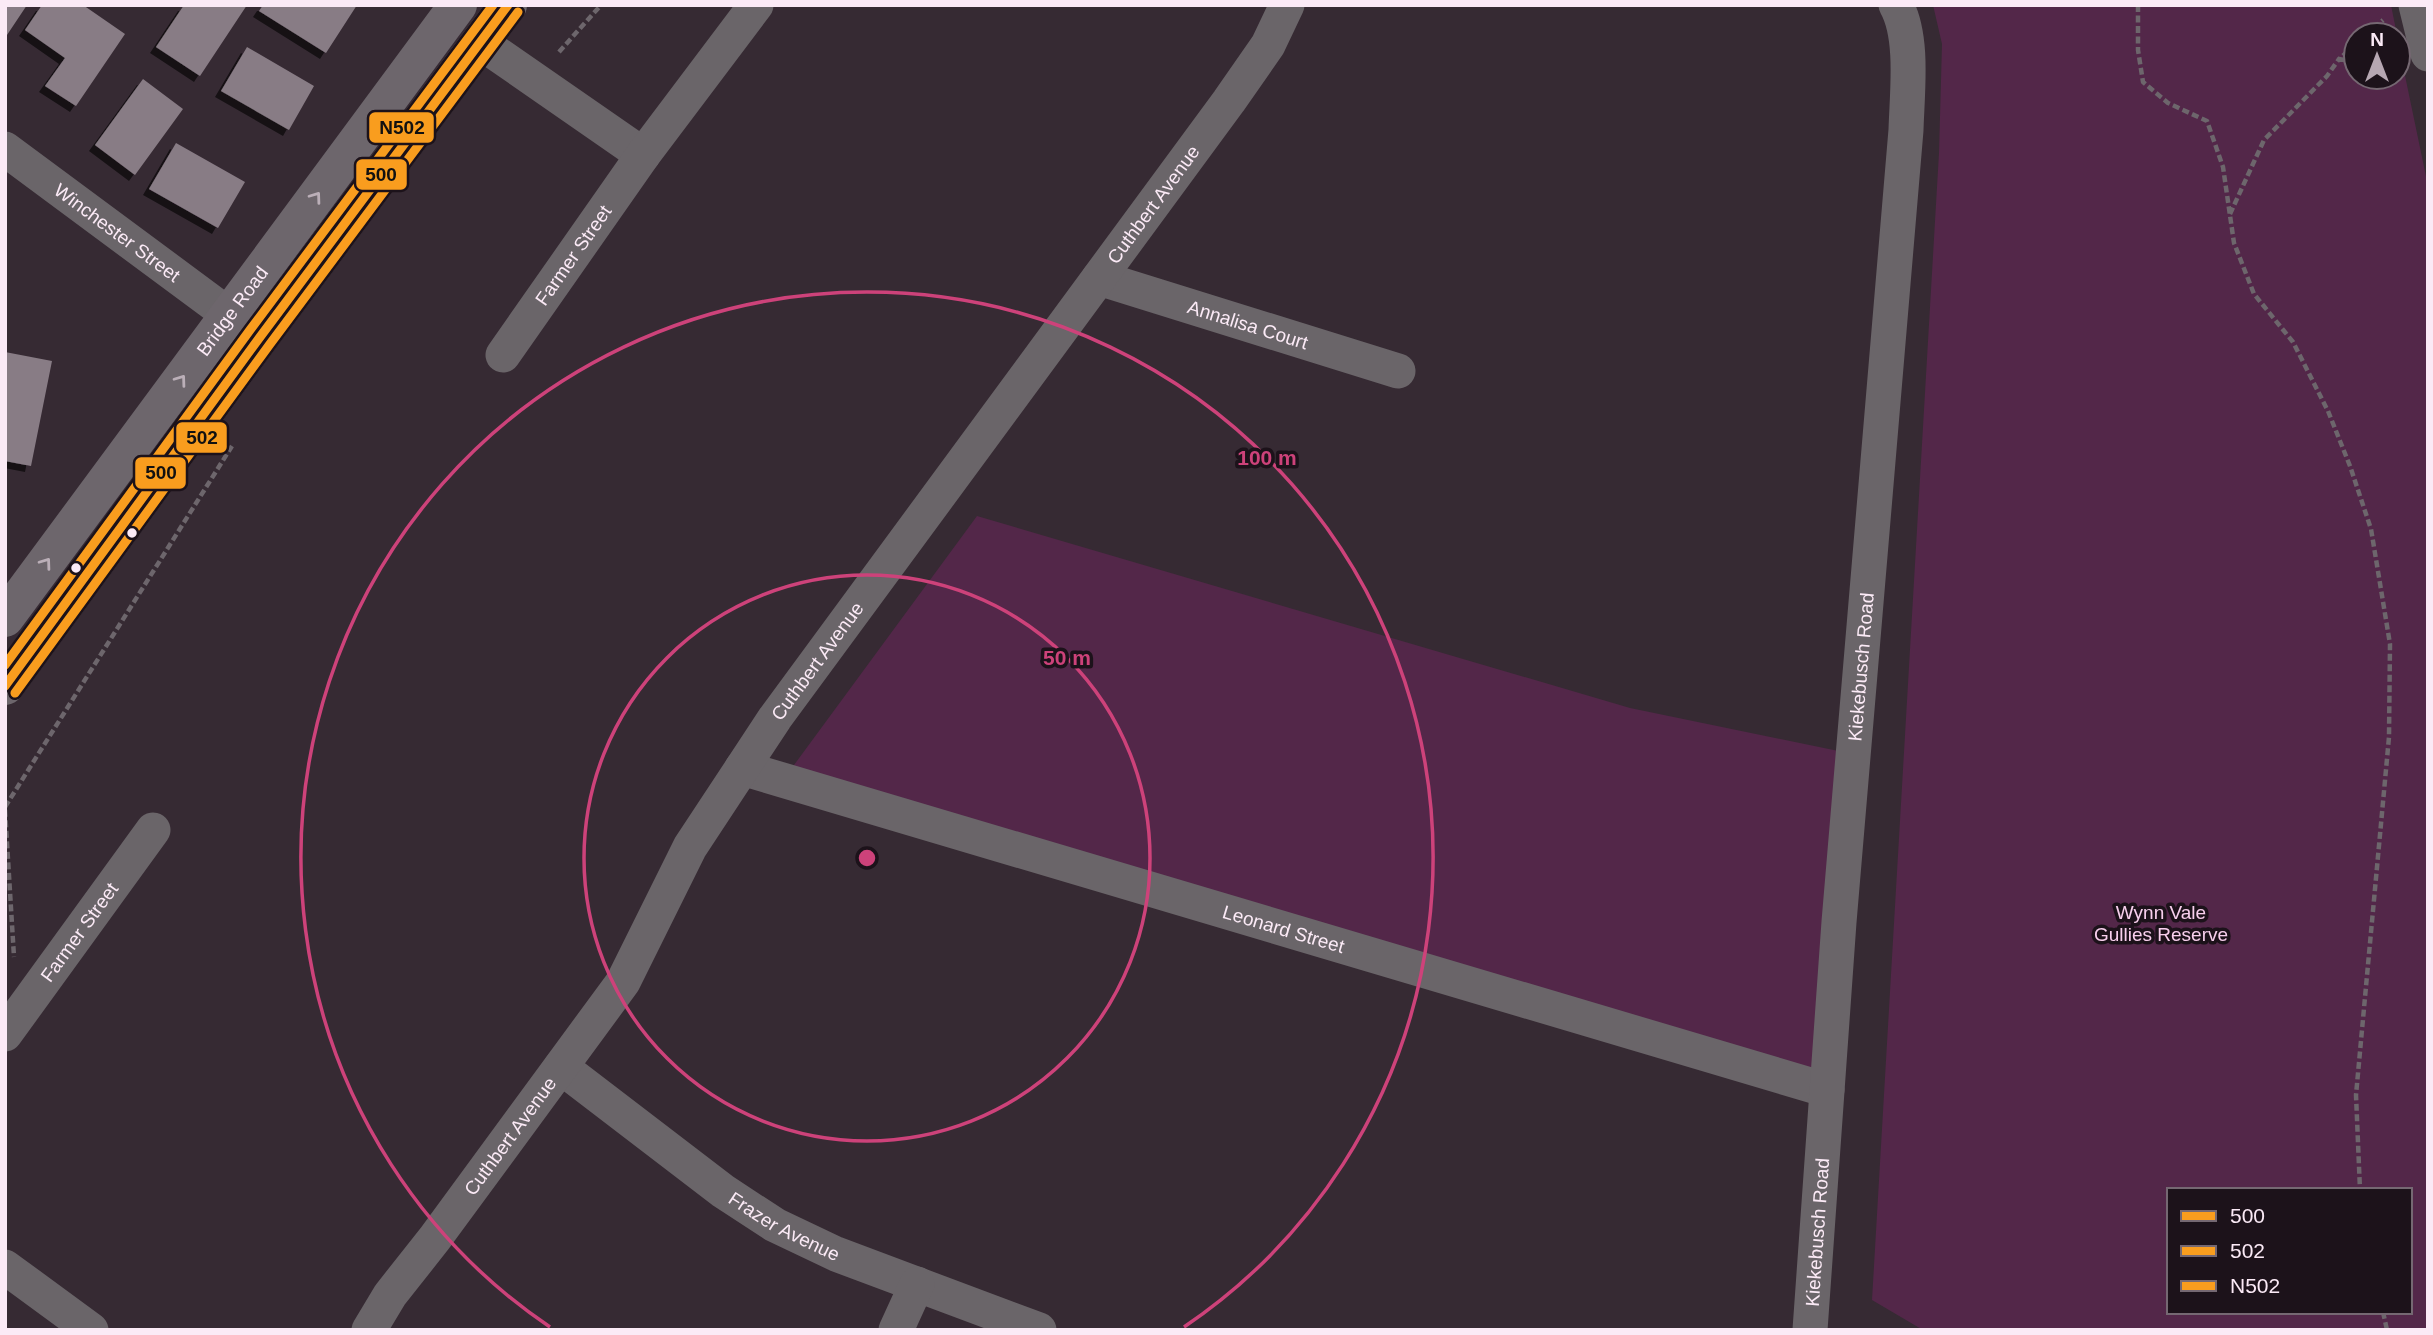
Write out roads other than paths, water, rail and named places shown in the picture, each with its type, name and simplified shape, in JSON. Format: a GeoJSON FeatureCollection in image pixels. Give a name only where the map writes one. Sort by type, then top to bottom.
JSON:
{"type":"FeatureCollection","features":[{"type":"Feature","properties":{"kind":"main road","name":"Bridge Road"},"geometry":{"type":"LineString","coordinates":[[5,618],[458,5]]}},
{"type":"Feature","properties":{"kind":"main road","name":"Bridge Road"},"geometry":{"type":"LineString","coordinates":[[5,686],[260,337],[508,5]]}},
{"type":"Feature","properties":{"kind":"main road"},"geometry":{"type":"LineString","coordinates":[[229,315],[260,337]]}},
{"type":"Feature","properties":{"kind":"street","name":"Farmer Street"},"geometry":{"type":"LineString","coordinates":[[503,355],[643,155],[757,5]]}},
{"type":"Feature","properties":{"kind":"street","name":"Cuthbert Avenue"},"geometry":{"type":"LineString","coordinates":[[369,1330],[390,1295],[623,982],[690,847],[775,718],[1268,46],[1287,5]]}},
{"type":"Feature","properties":{"kind":"street","name":"Kiekebusch Road"},"geometry":{"type":"LineString","coordinates":[[1810,1330],[1839,922],[1906,130],[1907,52],[1905,29],[1896,5]]}},
{"type":"Feature","properties":{"kind":"street"},"geometry":{"type":"LineString","coordinates":[[2416,5],[2428,54]]}},
{"type":"Feature","properties":{"kind":"street"},"geometry":{"type":"LineString","coordinates":[[480,42],[643,155]]}},
{"type":"Feature","properties":{"kind":"street","name":"Winchester Street"},"geometry":{"type":"LineString","coordinates":[[5,149],[229,315]]}},
{"type":"Feature","properties":{"kind":"street","name":"Annalisa Court"},"geometry":{"type":"LineString","coordinates":[[1099,278],[1398,371]]}},
{"type":"Feature","properties":{"kind":"street","name":"Leonard Street"},"geometry":{"type":"LineString","coordinates":[[742,768],[1827,1090]]}},
{"type":"Feature","properties":{"kind":"street","name":"Farmer Street"},"geometry":{"type":"LineString","coordinates":[[5,1034],[153,830]]}},
{"type":"Feature","properties":{"kind":"street","name":"Frazer Avenue"},"geometry":{"type":"LineString","coordinates":[[561,1067],[723,1192],[775,1225],[836,1254],[1039,1330]]}},
{"type":"Feature","properties":{"kind":"street"},"geometry":{"type":"LineString","coordinates":[[5,1267],[91,1330]]}},
{"type":"Feature","properties":{"kind":"street"},"geometry":{"type":"LineString","coordinates":[[895,1330],[917,1284]]}},
{"type":"Feature","properties":{"kind":"park label","name":"Wynn Vale Gullies Reserve"},"geometry":{"type":"Point","coordinates":[2161,923]}}]}
